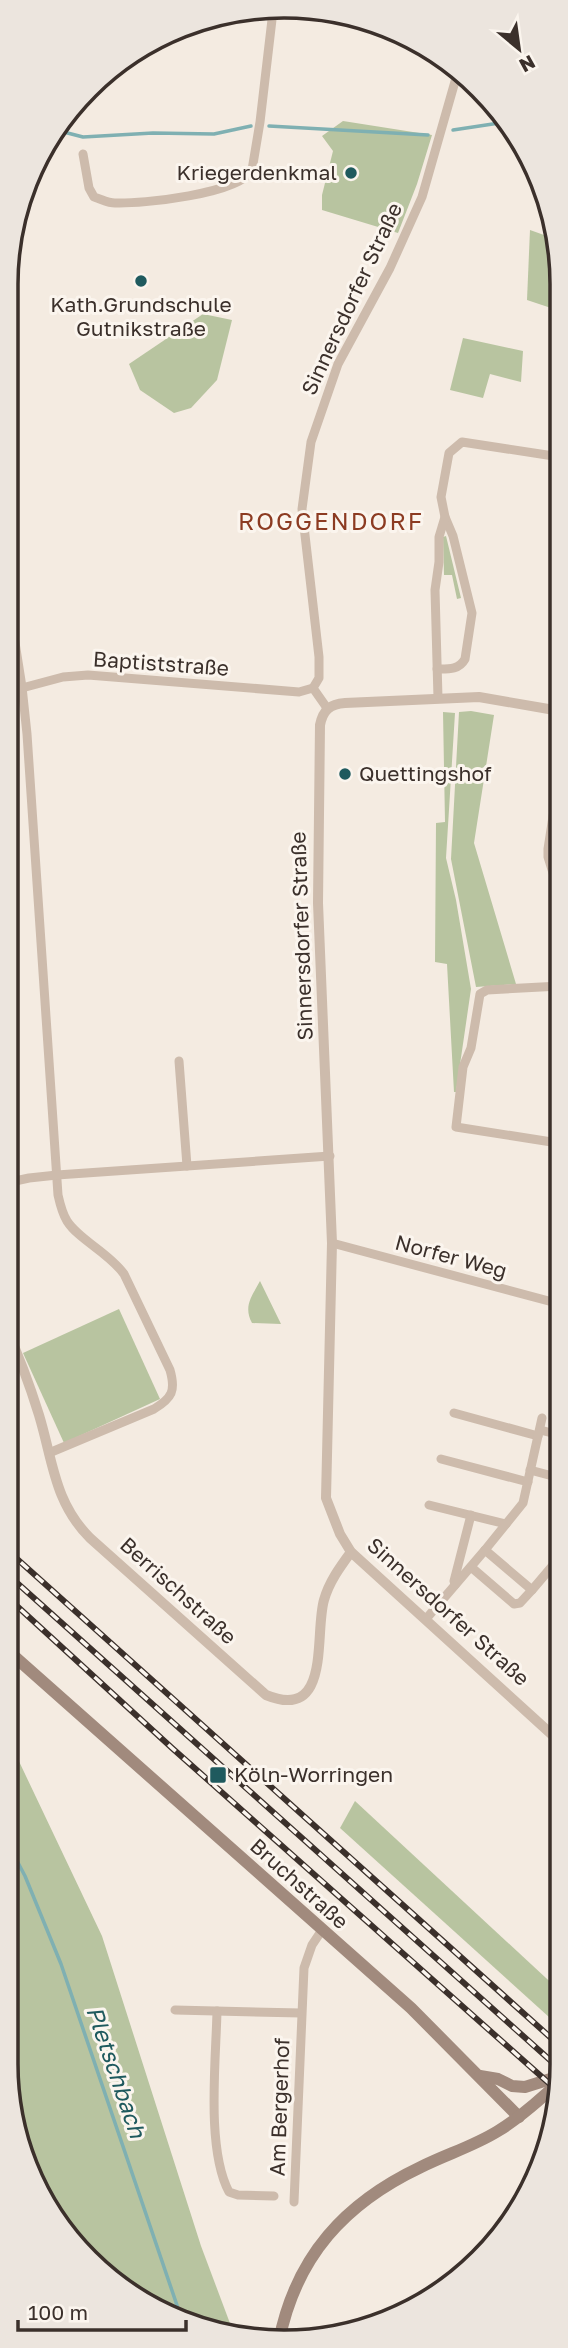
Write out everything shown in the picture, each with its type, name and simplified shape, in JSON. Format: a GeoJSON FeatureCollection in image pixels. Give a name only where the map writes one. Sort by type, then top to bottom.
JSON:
{"type":"FeatureCollection","features":[{"type":"Feature","properties":{"kind":"main road","name":"Bruchstraße"},"geometry":{"type":"LineString","coordinates":[[18,1660],[411,2008],[519,2117]]}},
{"type":"Feature","properties":{"kind":"main road"},"geometry":{"type":"LineString","coordinates":[[480,2076],[525,2087],[550,2081]]}},
{"type":"Feature","properties":{"kind":"main road"},"geometry":{"type":"LineString","coordinates":[[281,2330],[284,2317],[305,2268],[333,2230],[356,2206],[380,2188],[477,2142],[519,2117],[549,2089]]}},
{"type":"Feature","properties":{"kind":"street"},"geometry":{"type":"LineString","coordinates":[[83,154],[89,188],[94,197],[111,203],[190,196],[231,185],[248,176],[252,170],[260,122],[271,18]]}},
{"type":"Feature","properties":{"kind":"street","name":"Sinnersdorfer Straße"},"geometry":{"type":"LineString","coordinates":[[313,688],[319,678],[319,656],[302,509],[311,442],[338,364],[390,268],[422,197],[455,80]]}},
{"type":"Feature","properties":{"kind":"street"},"geometry":{"type":"LineString","coordinates":[[437,669],[462,665],[472,613],[441,497],[449,453],[462,442],[550,455]]}},
{"type":"Feature","properties":{"kind":"street"},"geometry":{"type":"LineString","coordinates":[[438,698],[435,590],[439,537],[445,517]]}},
{"type":"Feature","properties":{"kind":"street"},"geometry":{"type":"LineString","coordinates":[[18,662],[57,1175],[62,1210],[68,1223],[116,1262],[124,1274],[174,1383],[172,1394],[166,1402],[49,1453]]}},
{"type":"Feature","properties":{"kind":"street","name":"Baptiststraße"},"geometry":{"type":"LineString","coordinates":[[18,688],[63,677],[88,675],[299,692],[313,688]]}},
{"type":"Feature","properties":{"kind":"street"},"geometry":{"type":"LineString","coordinates":[[313,688],[327,708],[345,703],[479,697],[550,709]]}},
{"type":"Feature","properties":{"kind":"street","name":"Sinnersdorfer Straße"},"geometry":{"type":"LineString","coordinates":[[327,708],[320,725],[318,833],[332,1243],[326,1498],[340,1534],[351,1552],[550,1733]]}},
{"type":"Feature","properties":{"kind":"street"},"geometry":{"type":"LineString","coordinates":[[550,987],[487,990],[480,993],[471,1048],[463,1067],[456,1127],[550,1142]]}},
{"type":"Feature","properties":{"kind":"street"},"geometry":{"type":"LineString","coordinates":[[179,1061],[187,1166]]}},
{"type":"Feature","properties":{"kind":"street"},"geometry":{"type":"LineString","coordinates":[[18,1181],[57,1175],[330,1156]]}},
{"type":"Feature","properties":{"kind":"street","name":"Norfer Weg"},"geometry":{"type":"LineString","coordinates":[[332,1243],[550,1301]]}},
{"type":"Feature","properties":{"kind":"street","name":"Berrischstraße"},"geometry":{"type":"LineString","coordinates":[[18,1360],[39,1415],[61,1497],[78,1527],[259,1689],[273,1698],[286,1700],[302,1695],[315,1679],[323,1602],[329,1585],[351,1552]]}},
{"type":"Feature","properties":{"kind":"street"},"geometry":{"type":"LineString","coordinates":[[454,1413],[550,1434]]}},
{"type":"Feature","properties":{"kind":"street"},"geometry":{"type":"LineString","coordinates":[[426,1619],[523,1503],[542,1418]]}},
{"type":"Feature","properties":{"kind":"street"},"geometry":{"type":"LineString","coordinates":[[441,1459],[528,1482]]}},
{"type":"Feature","properties":{"kind":"street"},"geometry":{"type":"LineString","coordinates":[[530,1470],[550,1475]]}},
{"type":"Feature","properties":{"kind":"street"},"geometry":{"type":"LineString","coordinates":[[429,1505],[506,1524]]}},
{"type":"Feature","properties":{"kind":"street"},"geometry":{"type":"LineString","coordinates":[[455,1585],[471,1515]]}},
{"type":"Feature","properties":{"kind":"street"},"geometry":{"type":"LineString","coordinates":[[485,1550],[532,1590]]}},
{"type":"Feature","properties":{"kind":"street"},"geometry":{"type":"LineString","coordinates":[[471,1567],[514,1604],[520,1603],[550,1568]]}},
{"type":"Feature","properties":{"kind":"street","name":"Am Bergerhof"},"geometry":{"type":"LineString","coordinates":[[294,2202],[304,1968],[321,1930]]}},
{"type":"Feature","properties":{"kind":"street","name":"Am Bergerhof"},"geometry":{"type":"LineString","coordinates":[[175,2010],[301,2013]]}},
{"type":"Feature","properties":{"kind":"street","name":"Am Bergerhof"},"geometry":{"type":"LineString","coordinates":[[218,2011],[215,2130],[222,2175],[229,2192],[238,2195],[274,2196]]}},
{"type":"Feature","properties":{"kind":"green space"},"geometry":{"type":"Polygon","coordinates":[[[343,121],[432,135],[398,233],[322,210],[322,195],[333,151],[322,136],[343,121]]]}},
{"type":"Feature","properties":{"kind":"green space"},"geometry":{"type":"Polygon","coordinates":[[[530,230],[546,236],[550,267],[550,308],[527,300],[530,230]]]}},
{"type":"Feature","properties":{"kind":"green space"},"geometry":{"type":"Polygon","coordinates":[[[203,314],[232,320],[217,380],[191,408],[174,413],[140,390],[129,364],[203,314]]]}},
{"type":"Feature","properties":{"kind":"green space"},"geometry":{"type":"Polygon","coordinates":[[[463,338],[523,351],[521,382],[490,374],[483,398],[450,390],[463,338]]]}},
{"type":"Feature","properties":{"kind":"green space"},"geometry":{"type":"Polygon","coordinates":[[[446,536],[461,598],[457,599],[452,575],[444,575],[443,537],[446,536]]]}},
{"type":"Feature","properties":{"kind":"green space"},"geometry":{"type":"Polygon","coordinates":[[[443,712],[455,713],[446,858],[471,989],[456,1092],[447,964],[435,962],[436,823],[445,822],[443,712]]]}},
{"type":"Feature","properties":{"kind":"green space"},"geometry":{"type":"Polygon","coordinates":[[[459,712],[494,715],[474,843],[516,984],[476,987],[451,859],[459,712]]]}},
{"type":"Feature","properties":{"kind":"green space"},"geometry":{"type":"Polygon","coordinates":[[[260,1281],[281,1324],[252,1323],[249,1317],[248,1306],[260,1281]]]}},
{"type":"Feature","properties":{"kind":"green space"},"geometry":{"type":"Polygon","coordinates":[[[119,1309],[160,1399],[64,1443],[23,1353],[119,1309]]]}},
{"type":"Feature","properties":{"kind":"green space"},"geometry":{"type":"Polygon","coordinates":[[[18,1759],[102,1936],[201,2246],[230,2325],[198,2316],[166,2303],[136,2286],[108,2264],[62,2212],[38,2166],[23,2116],[18,2081],[18,1759]]]}},
{"type":"Feature","properties":{"kind":"green space"},"geometry":{"type":"Polygon","coordinates":[[[355,1801],[550,1982],[550,2018],[340,1828],[355,1801]]]}},
{"type":"Feature","properties":{"kind":"waterway","name":"Pletschbach"},"geometry":{"type":"LineString","coordinates":[[453,130],[496,123]]}},
{"type":"Feature","properties":{"kind":"waterway","name":"Pletschbach"},"geometry":{"type":"LineString","coordinates":[[65,132],[83,137],[153,133],[214,134],[251,126]]}},
{"type":"Feature","properties":{"kind":"waterway","name":"Pletschbach"},"geometry":{"type":"LineString","coordinates":[[269,126],[428,135]]}},
{"type":"Feature","properties":{"kind":"waterway","name":"Pletschbach"},"geometry":{"type":"LineString","coordinates":[[18,1863],[61,1964],[178,2308]]}},
{"type":"Feature","properties":{"kind":"railway"},"geometry":{"type":"LineString","coordinates":[[18,1560],[550,2037]]}},
{"type":"Feature","properties":{"kind":"railway"},"geometry":{"type":"LineString","coordinates":[[18,1584],[550,2060]]}},
{"type":"Feature","properties":{"kind":"railway"},"geometry":{"type":"LineString","coordinates":[[18,1607],[172,1748],[550,2084]]}},
{"type":"Feature","properties":{"kind":"place","name":"Kriegerdenkmal"},"geometry":{"type":"Point","coordinates":[351,173]}},
{"type":"Feature","properties":{"kind":"place","name":"Kath.Grundschule Gutnikstraße"},"geometry":{"type":"Point","coordinates":[141,281]}},
{"type":"Feature","properties":{"kind":"place","name":"Quettingshof"},"geometry":{"type":"Point","coordinates":[345,774]}},
{"type":"Feature","properties":{"kind":"place","name":"Köln-Worringen"},"geometry":{"type":"Point","coordinates":[218,1775]}},
{"type":"Feature","properties":{"kind":"district","name":"ROGGENDORF"},"geometry":{"type":"Point","coordinates":[331,522]}}]}
